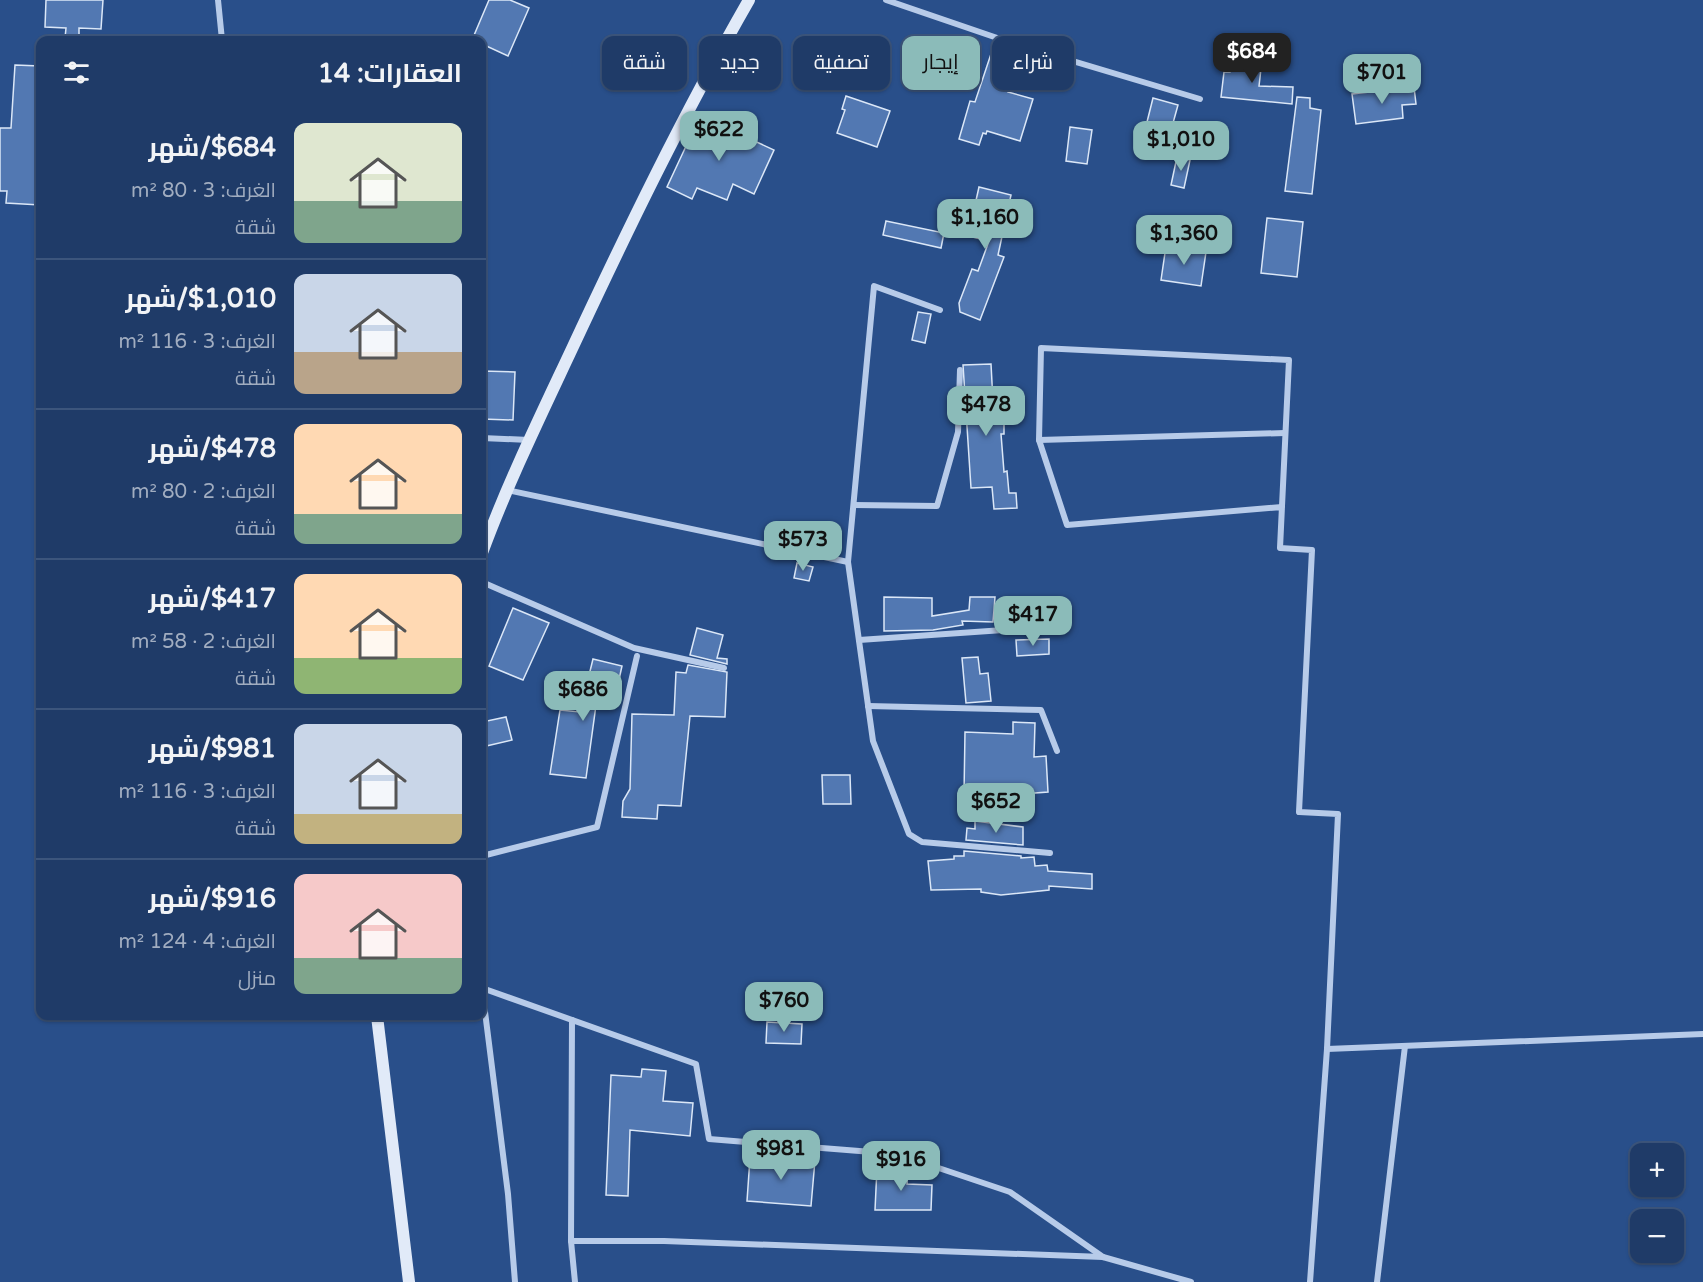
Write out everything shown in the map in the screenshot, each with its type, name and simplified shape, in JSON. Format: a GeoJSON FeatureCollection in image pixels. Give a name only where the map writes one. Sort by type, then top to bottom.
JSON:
{"type":"FeatureCollection","features":[{"type":"Feature","properties":{"kind":"street"},"geometry":{"type":"LineString","coordinates":[[218,0],[222,36]]}},
{"type":"Feature","properties":{"kind":"street"},"geometry":{"type":"LineString","coordinates":[[486,543],[507,490],[624,236],[693,99],[749,0]]}},
{"type":"Feature","properties":{"kind":"street"},"geometry":{"type":"LineString","coordinates":[[886,0],[1009,42],[1200,99]]}},
{"type":"Feature","properties":{"kind":"street"},"geometry":{"type":"LineString","coordinates":[[940,310],[874,286],[848,562],[873,741],[909,834],[922,842],[1050,854]]}},
{"type":"Feature","properties":{"kind":"street"},"geometry":{"type":"LineString","coordinates":[[1282,507],[1067,525],[1039,440],[1041,348],[1289,360],[1285,433],[1282,507],[1280,548],[1312,550],[1299,812],[1338,814],[1327,1049],[1310,1282]]}},
{"type":"Feature","properties":{"kind":"street"},"geometry":{"type":"LineString","coordinates":[[854,505],[937,506],[958,432],[960,370]]}},
{"type":"Feature","properties":{"kind":"street"},"geometry":{"type":"LineString","coordinates":[[1039,440],[1285,433]]}},
{"type":"Feature","properties":{"kind":"street"},"geometry":{"type":"LineString","coordinates":[[486,438],[530,440]]}},
{"type":"Feature","properties":{"kind":"street"},"geometry":{"type":"LineString","coordinates":[[507,490],[848,562]]}},
{"type":"Feature","properties":{"kind":"street"},"geometry":{"type":"LineString","coordinates":[[486,584],[634,648],[724,668]]}},
{"type":"Feature","properties":{"kind":"street"},"geometry":{"type":"LineString","coordinates":[[859,640],[1048,627]]}},
{"type":"Feature","properties":{"kind":"street"},"geometry":{"type":"LineString","coordinates":[[486,855],[597,827],[637,656]]}},
{"type":"Feature","properties":{"kind":"street"},"geometry":{"type":"LineString","coordinates":[[868,706],[1041,710],[1058,751]]}},
{"type":"Feature","properties":{"kind":"street"},"geometry":{"type":"LineString","coordinates":[[486,989],[696,1064],[709,1139],[897,1154],[1010,1192],[1103,1257]]}},
{"type":"Feature","properties":{"kind":"street"},"geometry":{"type":"LineString","coordinates":[[377,1020],[409,1282]]}},
{"type":"Feature","properties":{"kind":"street"},"geometry":{"type":"LineString","coordinates":[[486,1020],[508,1194],[515,1282]]}},
{"type":"Feature","properties":{"kind":"street"},"geometry":{"type":"LineString","coordinates":[[572,1020],[572,1241],[575,1282]]}},
{"type":"Feature","properties":{"kind":"street"},"geometry":{"type":"LineString","coordinates":[[1327,1049],[1703,1034]]}},
{"type":"Feature","properties":{"kind":"street"},"geometry":{"type":"LineString","coordinates":[[1377,1282],[1405,1046]]}},
{"type":"Feature","properties":{"kind":"street"},"geometry":{"type":"LineString","coordinates":[[572,1241],[664,1241],[1103,1257],[1189,1282]]}},
{"type":"Feature","properties":{"kind":"building"},"geometry":{"type":"Polygon","coordinates":[[[46,0],[103,0],[101,29],[79,28],[79,36],[65,36],[66,28],[45,27],[46,0]]]}},
{"type":"Feature","properties":{"kind":"building"},"geometry":{"type":"Polygon","coordinates":[[[489,0],[510,0],[529,8],[508,56],[486,46],[486,36],[474,36],[489,0]]]}},
{"type":"Feature","properties":{"kind":"building"},"geometry":{"type":"Polygon","coordinates":[[[992,51],[992,90],[1009,90],[1008,92],[1033,99],[1020,141],[987,131],[986,134],[983,133],[979,145],[959,139],[970,101],[975,102],[992,51]]]}},
{"type":"Feature","properties":{"kind":"building"},"geometry":{"type":"Polygon","coordinates":[[[1231,57],[1262,60],[1259,86],[1293,87],[1292,104],[1221,97],[1224,72],[1230,72],[1231,57]]]}},
{"type":"Feature","properties":{"kind":"building"},"geometry":{"type":"Polygon","coordinates":[[[15,65],[36,66],[36,205],[6,203],[7,191],[0,191],[0,128],[11,128],[15,65]]]}},
{"type":"Feature","properties":{"kind":"building"},"geometry":{"type":"Polygon","coordinates":[[[1414,87],[1416,104],[1402,105],[1403,118],[1356,124],[1352,94],[1414,87]]]}},
{"type":"Feature","properties":{"kind":"building"},"geometry":{"type":"Polygon","coordinates":[[[846,96],[890,111],[877,147],[837,133],[845,110],[842,109],[846,96]]]}},
{"type":"Feature","properties":{"kind":"building"},"geometry":{"type":"Polygon","coordinates":[[[1297,97],[1310,98],[1310,108],[1321,110],[1312,194],[1285,191],[1297,97]]]}},
{"type":"Feature","properties":{"kind":"building"},"geometry":{"type":"Polygon","coordinates":[[[1153,98],[1178,105],[1165,152],[1141,146],[1153,98]]]}},
{"type":"Feature","properties":{"kind":"building"},"geometry":{"type":"Polygon","coordinates":[[[708,113],[726,125],[724,127],[774,150],[754,194],[733,184],[727,200],[697,188],[692,199],[667,187],[687,144],[708,113]]]}},
{"type":"Feature","properties":{"kind":"building"},"geometry":{"type":"Polygon","coordinates":[[[1070,127],[1092,130],[1087,164],[1066,161],[1070,127]]]}},
{"type":"Feature","properties":{"kind":"building"},"geometry":{"type":"Polygon","coordinates":[[[1177,157],[1190,160],[1184,188],[1171,185],[1177,157]]]}},
{"type":"Feature","properties":{"kind":"building"},"geometry":{"type":"Polygon","coordinates":[[[979,187],[1011,195],[998,255],[1004,257],[980,320],[960,312],[959,303],[972,269],[978,271],[989,241],[968,236],[979,187]]]}},
{"type":"Feature","properties":{"kind":"building"},"geometry":{"type":"Polygon","coordinates":[[[1267,218],[1303,222],[1297,277],[1261,273],[1267,218]]]}},
{"type":"Feature","properties":{"kind":"building"},"geometry":{"type":"Polygon","coordinates":[[[886,221],[944,233],[941,248],[883,235],[886,221]]]}},
{"type":"Feature","properties":{"kind":"building"},"geometry":{"type":"Polygon","coordinates":[[[1166,246],[1206,252],[1201,286],[1161,280],[1166,246]]]}},
{"type":"Feature","properties":{"kind":"building"},"geometry":{"type":"Polygon","coordinates":[[[918,312],[931,314],[925,343],[912,340],[918,312]]]}},
{"type":"Feature","properties":{"kind":"building"},"geometry":{"type":"Polygon","coordinates":[[[991,364],[994,420],[1004,419],[1004,434],[1001,434],[1004,472],[1007,471],[1009,493],[1016,493],[1017,508],[994,509],[992,487],[971,488],[963,365],[991,364]]]}},
{"type":"Feature","properties":{"kind":"building"},"geometry":{"type":"Polygon","coordinates":[[[486,371],[515,372],[513,420],[486,419],[486,371]]]}},
{"type":"Feature","properties":{"kind":"building"},"geometry":{"type":"Polygon","coordinates":[[[797,563],[813,567],[809,581],[794,578],[797,563]]]}},
{"type":"Feature","properties":{"kind":"building"},"geometry":{"type":"Polygon","coordinates":[[[884,597],[932,598],[932,616],[969,610],[970,597],[995,597],[993,622],[962,621],[963,625],[933,630],[884,631],[884,597]]]}},
{"type":"Feature","properties":{"kind":"building"},"geometry":{"type":"Polygon","coordinates":[[[513,608],[549,623],[523,680],[489,666],[513,608]]]}},
{"type":"Feature","properties":{"kind":"building"},"geometry":{"type":"Polygon","coordinates":[[[697,628],[723,635],[717,658],[727,659],[727,664],[690,655],[697,628]]]}},
{"type":"Feature","properties":{"kind":"building"},"geometry":{"type":"Polygon","coordinates":[[[1049,639],[1049,654],[1017,656],[1016,640],[1049,639]]]}},
{"type":"Feature","properties":{"kind":"building"},"geometry":{"type":"Polygon","coordinates":[[[978,657],[980,674],[988,673],[991,701],[966,703],[962,658],[978,657]]]}},
{"type":"Feature","properties":{"kind":"building"},"geometry":{"type":"Polygon","coordinates":[[[593,659],[622,666],[614,702],[597,698],[586,778],[550,774],[560,710],[580,712],[593,659]]]}},
{"type":"Feature","properties":{"kind":"building"},"geometry":{"type":"Polygon","coordinates":[[[688,665],[727,672],[725,717],[690,716],[681,806],[658,805],[657,819],[622,817],[623,801],[630,789],[632,714],[674,715],[676,672],[686,673],[688,665]]]}},
{"type":"Feature","properties":{"kind":"building"},"geometry":{"type":"Polygon","coordinates":[[[506,717],[512,740],[486,746],[486,721],[506,717]]]}},
{"type":"Feature","properties":{"kind":"building"},"geometry":{"type":"Polygon","coordinates":[[[1013,722],[1035,723],[1034,757],[1046,756],[1048,792],[1022,794],[1022,797],[964,794],[965,732],[1013,734],[1013,722]]]}},
{"type":"Feature","properties":{"kind":"building"},"geometry":{"type":"Polygon","coordinates":[[[822,775],[850,775],[851,804],[823,804],[822,775]]]}},
{"type":"Feature","properties":{"kind":"building"},"geometry":{"type":"Polygon","coordinates":[[[975,821],[1023,827],[1023,845],[966,840],[967,828],[975,829],[975,821]]]}},
{"type":"Feature","properties":{"kind":"building"},"geometry":{"type":"Polygon","coordinates":[[[964,851],[1021,856],[1021,858],[1034,857],[1035,866],[1047,865],[1048,871],[1092,874],[1092,889],[1049,886],[1049,890],[1001,895],[981,892],[981,889],[931,890],[928,861],[954,859],[954,856],[964,856],[964,851]]]}},
{"type":"Feature","properties":{"kind":"building"},"geometry":{"type":"Polygon","coordinates":[[[767,1022],[802,1024],[801,1044],[766,1043],[767,1022]]]}},
{"type":"Feature","properties":{"kind":"building"},"geometry":{"type":"Polygon","coordinates":[[[642,1069],[666,1071],[663,1101],[693,1103],[690,1136],[630,1130],[628,1196],[606,1195],[611,1075],[641,1077],[642,1069]]]}},
{"type":"Feature","properties":{"kind":"building"},"geometry":{"type":"Polygon","coordinates":[[[750,1158],[815,1160],[811,1206],[747,1201],[750,1158]]]}},
{"type":"Feature","properties":{"kind":"building"},"geometry":{"type":"Polygon","coordinates":[[[877,1168],[908,1170],[907,1184],[932,1185],[931,1210],[875,1210],[877,1168]]]}}]}
